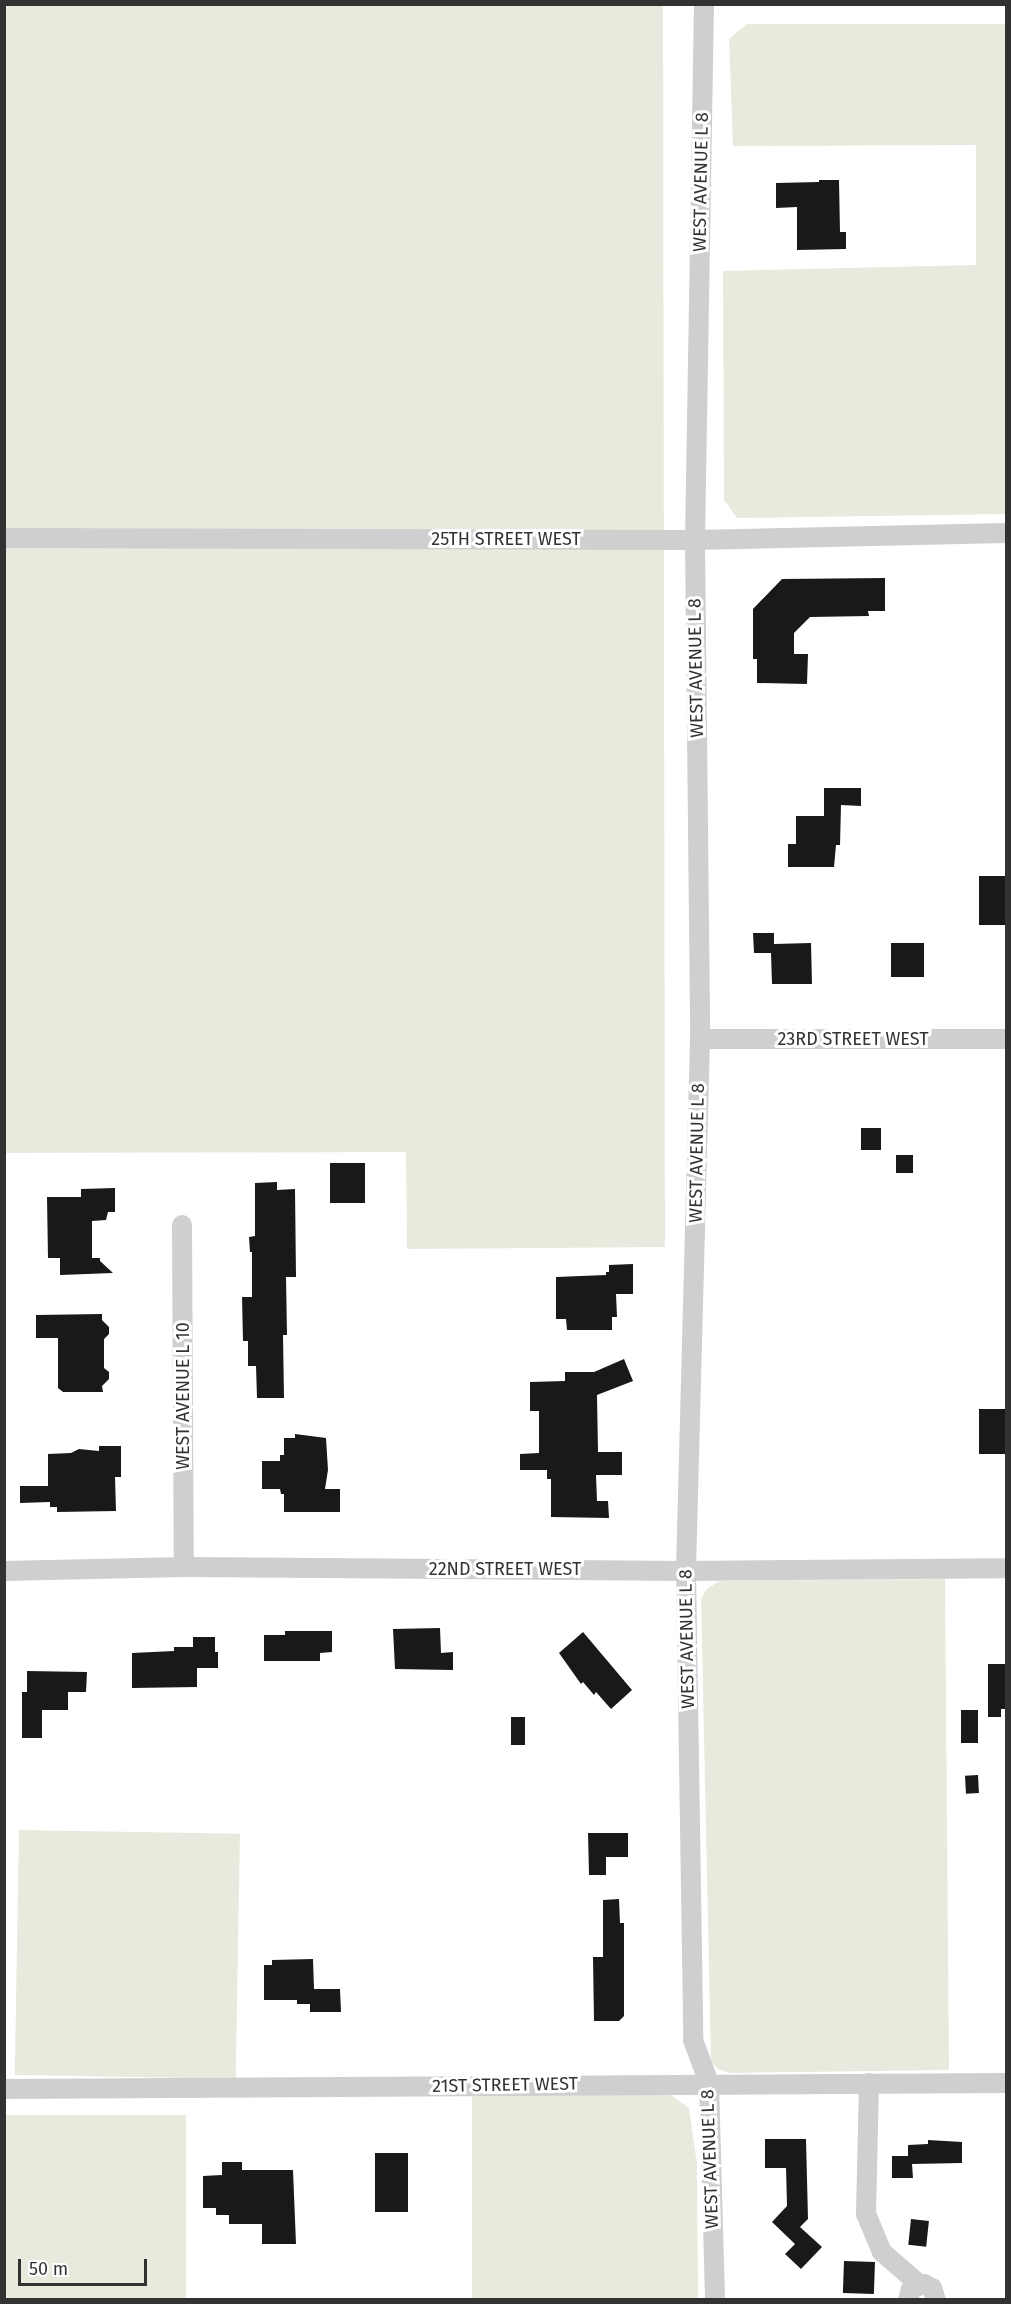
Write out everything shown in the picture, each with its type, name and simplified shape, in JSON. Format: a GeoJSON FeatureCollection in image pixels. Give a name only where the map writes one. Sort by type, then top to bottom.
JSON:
{"type":"FeatureCollection","features":[{"type":"Feature","properties":{"kind":"street","name":"WEST AVENUE L 8"},"geometry":{"type":"LineString","coordinates":[[704,4],[695,540],[700,1039],[686,1570],[693,2040],[709,2083],[715,2300]]}},
{"type":"Feature","properties":{"kind":"street","name":"25TH STREET WEST"},"geometry":{"type":"LineString","coordinates":[[4,538],[695,540],[1006,533]]}},
{"type":"Feature","properties":{"kind":"street","name":"23RD STREET WEST"},"geometry":{"type":"LineString","coordinates":[[700,1039],[1006,1039]]}},
{"type":"Feature","properties":{"kind":"street","name":"WEST AVENUE L 10"},"geometry":{"type":"LineString","coordinates":[[182,1225],[184,1567]]}},
{"type":"Feature","properties":{"kind":"street","name":"22ND STREET WEST"},"geometry":{"type":"LineString","coordinates":[[4,1570],[184,1567],[686,1570],[1006,1568]]}},
{"type":"Feature","properties":{"kind":"street","name":"21ST STREET WEST"},"geometry":{"type":"LineString","coordinates":[[4,2090],[709,2083],[1006,2083]]}},
{"type":"Feature","properties":{"kind":"street"},"geometry":{"type":"LineString","coordinates":[[869,2083],[867,2214],[882,2252],[914,2292],[932,2288],[936,2300]]}},
{"type":"Feature","properties":{"kind":"shaded area"},"geometry":{"type":"Polygon","coordinates":[[[4,5],[663,5],[665,1247],[407,1249],[406,1152],[5,1153],[4,5]]]}},
{"type":"Feature","properties":{"kind":"shaded area"},"geometry":{"type":"Polygon","coordinates":[[[747,24],[1006,24],[1006,514],[737,518],[724,500],[723,271],[976,265],[976,145],[733,146],[729,39],[747,24]]]}},
{"type":"Feature","properties":{"kind":"shaded area"},"geometry":{"type":"Polygon","coordinates":[[[945,1579],[949,2070],[730,2073],[718,2069],[711,2061],[701,1598],[707,1589],[719,1581],[945,1579]]]}},
{"type":"Feature","properties":{"kind":"shaded area"},"geometry":{"type":"Polygon","coordinates":[[[19,1830],[240,1834],[236,2079],[15,2075],[19,1830]]]}},
{"type":"Feature","properties":{"kind":"shaded area"},"geometry":{"type":"Polygon","coordinates":[[[668,2093],[689,2108],[697,2164],[698,2299],[472,2300],[472,2094],[668,2093]]]}},
{"type":"Feature","properties":{"kind":"shaded area"},"geometry":{"type":"Polygon","coordinates":[[[5,2115],[186,2115],[186,2299],[5,2299],[5,2115]]]}},
{"type":"Feature","properties":{"kind":"building"},"geometry":{"type":"Polygon","coordinates":[[[819,180],[839,180],[840,232],[846,232],[846,249],[797,250],[797,207],[776,208],[776,183],[819,182],[819,180]]]}},
{"type":"Feature","properties":{"kind":"building"},"geometry":{"type":"Polygon","coordinates":[[[885,578],[885,611],[868,611],[869,616],[810,617],[794,633],[794,654],[808,654],[807,684],[757,683],[757,659],[753,659],[753,609],[782,579],[885,578]]]}},
{"type":"Feature","properties":{"kind":"building"},"geometry":{"type":"Polygon","coordinates":[[[824,788],[861,788],[861,806],[841,805],[840,845],[836,845],[834,867],[788,867],[788,844],[796,844],[796,816],[824,816],[824,788]]]}},
{"type":"Feature","properties":{"kind":"building"},"geometry":{"type":"Polygon","coordinates":[[[979,876],[1006,876],[1006,925],[979,925],[979,876]]]}},
{"type":"Feature","properties":{"kind":"building"},"geometry":{"type":"Polygon","coordinates":[[[753,933],[774,933],[774,944],[811,943],[812,984],[772,984],[771,953],[754,953],[753,933]]]}},
{"type":"Feature","properties":{"kind":"building"},"geometry":{"type":"Polygon","coordinates":[[[891,943],[924,943],[924,977],[891,977],[891,943]]]}},
{"type":"Feature","properties":{"kind":"building"},"geometry":{"type":"Polygon","coordinates":[[[861,1128],[881,1128],[881,1150],[861,1150],[861,1128]]]}},
{"type":"Feature","properties":{"kind":"building"},"geometry":{"type":"Polygon","coordinates":[[[896,1155],[913,1155],[913,1173],[896,1173],[896,1155]]]}},
{"type":"Feature","properties":{"kind":"building"},"geometry":{"type":"Polygon","coordinates":[[[330,1163],[365,1163],[365,1203],[330,1203],[330,1163]]]}},
{"type":"Feature","properties":{"kind":"building"},"geometry":{"type":"Polygon","coordinates":[[[277,1182],[277,1190],[295,1189],[296,1277],[286,1277],[287,1335],[283,1335],[284,1398],[257,1398],[256,1366],[248,1366],[248,1341],[243,1341],[242,1297],[252,1297],[252,1252],[250,1252],[249,1237],[255,1236],[255,1183],[277,1182]]]}},
{"type":"Feature","properties":{"kind":"building"},"geometry":{"type":"Polygon","coordinates":[[[115,1188],[115,1212],[108,1212],[106,1220],[92,1221],[92,1258],[100,1258],[100,1261],[113,1273],[60,1275],[60,1258],[48,1258],[47,1197],[81,1197],[81,1189],[115,1188]]]}},
{"type":"Feature","properties":{"kind":"building"},"geometry":{"type":"Polygon","coordinates":[[[633,1264],[633,1294],[616,1294],[617,1317],[612,1317],[612,1330],[567,1330],[566,1319],[556,1319],[556,1277],[606,1275],[606,1272],[609,1272],[609,1265],[633,1264]]]}},
{"type":"Feature","properties":{"kind":"building"},"geometry":{"type":"Polygon","coordinates":[[[102,1314],[102,1320],[109,1327],[109,1334],[104,1339],[104,1368],[109,1372],[109,1379],[102,1386],[103,1392],[63,1392],[58,1388],[58,1338],[36,1338],[36,1315],[102,1314]]]}},
{"type":"Feature","properties":{"kind":"building"},"geometry":{"type":"Polygon","coordinates":[[[624,1359],[633,1381],[597,1395],[598,1452],[622,1452],[622,1475],[596,1475],[597,1501],[608,1501],[609,1518],[551,1517],[551,1479],[547,1479],[547,1470],[520,1470],[520,1454],[539,1453],[539,1411],[530,1411],[530,1382],[565,1381],[565,1372],[594,1372],[624,1359]]]}},
{"type":"Feature","properties":{"kind":"building"},"geometry":{"type":"Polygon","coordinates":[[[979,1409],[1006,1409],[1006,1454],[979,1454],[979,1409]]]}},
{"type":"Feature","properties":{"kind":"building"},"geometry":{"type":"Polygon","coordinates":[[[295,1434],[326,1438],[328,1470],[325,1489],[340,1489],[340,1512],[284,1512],[284,1494],[281,1494],[280,1489],[262,1489],[262,1461],[280,1461],[280,1455],[284,1455],[284,1438],[295,1438],[295,1434]]]}},
{"type":"Feature","properties":{"kind":"building"},"geometry":{"type":"Polygon","coordinates":[[[99,1446],[121,1446],[121,1477],[115,1477],[116,1511],[57,1512],[57,1507],[50,1507],[50,1502],[20,1503],[20,1486],[48,1486],[48,1454],[71,1453],[79,1449],[99,1451],[99,1446]]]}},
{"type":"Feature","properties":{"kind":"building"},"geometry":{"type":"Polygon","coordinates":[[[440,1628],[441,1653],[453,1652],[453,1670],[395,1669],[393,1629],[440,1628]]]}},
{"type":"Feature","properties":{"kind":"building"},"geometry":{"type":"Polygon","coordinates":[[[285,1631],[332,1631],[332,1652],[320,1653],[320,1661],[264,1661],[264,1635],[285,1635],[285,1631]]]}},
{"type":"Feature","properties":{"kind":"building"},"geometry":{"type":"Polygon","coordinates":[[[583,1632],[632,1690],[611,1709],[596,1692],[594,1695],[583,1682],[581,1684],[559,1653],[583,1632]]]}},
{"type":"Feature","properties":{"kind":"building"},"geometry":{"type":"Polygon","coordinates":[[[193,1637],[215,1637],[215,1652],[218,1652],[218,1668],[197,1668],[197,1687],[132,1688],[132,1653],[174,1651],[174,1647],[193,1647],[193,1637]]]}},
{"type":"Feature","properties":{"kind":"building"},"geometry":{"type":"Polygon","coordinates":[[[988,1664],[1006,1664],[1006,1709],[1001,1709],[1001,1717],[988,1717],[988,1664]]]}},
{"type":"Feature","properties":{"kind":"building"},"geometry":{"type":"Polygon","coordinates":[[[27,1671],[87,1672],[86,1692],[68,1692],[68,1710],[42,1710],[42,1738],[22,1738],[22,1692],[27,1692],[27,1671]]]}},
{"type":"Feature","properties":{"kind":"building"},"geometry":{"type":"Polygon","coordinates":[[[961,1710],[978,1710],[978,1743],[961,1743],[961,1710]]]}},
{"type":"Feature","properties":{"kind":"building"},"geometry":{"type":"Polygon","coordinates":[[[511,1717],[525,1717],[525,1745],[511,1745],[511,1717]]]}},
{"type":"Feature","properties":{"kind":"building"},"geometry":{"type":"Polygon","coordinates":[[[978,1775],[979,1793],[966,1794],[965,1776],[978,1775]]]}},
{"type":"Feature","properties":{"kind":"building"},"geometry":{"type":"Polygon","coordinates":[[[588,1833],[628,1833],[628,1857],[606,1857],[606,1875],[589,1875],[588,1833]]]}},
{"type":"Feature","properties":{"kind":"building"},"geometry":{"type":"Polygon","coordinates":[[[619,1899],[620,1923],[624,1923],[624,2016],[619,2021],[594,2021],[593,1957],[603,1957],[603,1900],[619,1899]]]}},
{"type":"Feature","properties":{"kind":"building"},"geometry":{"type":"Polygon","coordinates":[[[313,1959],[314,1989],[340,1989],[341,2012],[310,2012],[310,2004],[297,2004],[297,2000],[264,2000],[264,1965],[272,1965],[272,1960],[313,1959]]]}},
{"type":"Feature","properties":{"kind":"building"},"geometry":{"type":"Polygon","coordinates":[[[765,2139],[806,2139],[808,2219],[800,2227],[822,2247],[801,2269],[785,2254],[795,2244],[772,2222],[787,2206],[786,2168],[765,2168],[765,2139]]]}},
{"type":"Feature","properties":{"kind":"building"},"geometry":{"type":"Polygon","coordinates":[[[928,2140],[962,2142],[962,2163],[912,2164],[913,2178],[892,2178],[892,2156],[908,2156],[908,2145],[928,2144],[928,2140]]]}},
{"type":"Feature","properties":{"kind":"building"},"geometry":{"type":"Polygon","coordinates":[[[375,2153],[408,2153],[408,2212],[375,2212],[375,2153]]]}},
{"type":"Feature","properties":{"kind":"building"},"geometry":{"type":"Polygon","coordinates":[[[222,2162],[242,2162],[242,2170],[293,2170],[296,2244],[262,2244],[262,2224],[229,2224],[229,2215],[216,2215],[216,2208],[203,2208],[203,2176],[222,2175],[222,2162]]]}},
{"type":"Feature","properties":{"kind":"building"},"geometry":{"type":"Polygon","coordinates":[[[911,2219],[929,2221],[926,2247],[908,2245],[911,2219]]]}},
{"type":"Feature","properties":{"kind":"building"},"geometry":{"type":"Polygon","coordinates":[[[844,2261],[875,2262],[874,2294],[843,2293],[844,2261]]]}}]}
